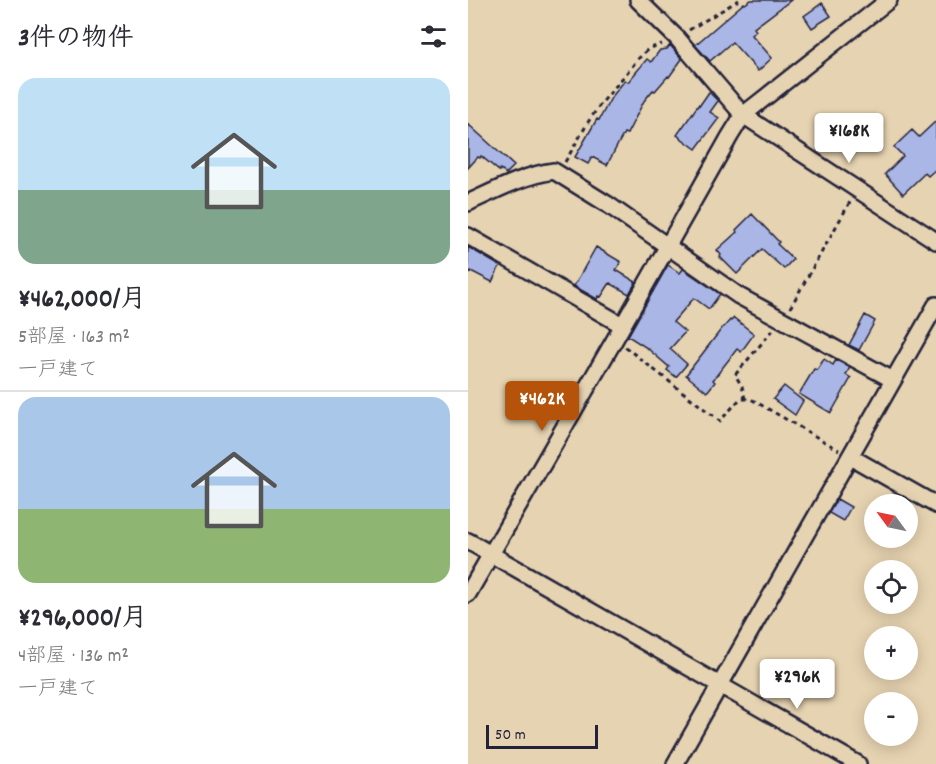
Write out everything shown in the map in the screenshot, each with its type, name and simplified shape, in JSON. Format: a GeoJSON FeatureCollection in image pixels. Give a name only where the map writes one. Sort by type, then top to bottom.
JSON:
{"type":"FeatureCollection","features":[{"type":"Feature","properties":{"kind":"street"},"geometry":{"type":"LineString","coordinates":[[638,0],[677,38],[743,115],[936,241]]}},
{"type":"Feature","properties":{"kind":"street"},"geometry":{"type":"LineString","coordinates":[[468,594],[743,115],[889,0]]}},
{"type":"Feature","properties":{"kind":"street"},"geometry":{"type":"LineString","coordinates":[[468,203],[524,178],[541,172],[554,171],[607,204],[739,296],[893,380]]}},
{"type":"Feature","properties":{"kind":"street"},"geometry":{"type":"LineString","coordinates":[[468,236],[619,332]]}},
{"type":"Feature","properties":{"kind":"street"},"geometry":{"type":"LineString","coordinates":[[675,764],[936,305]]}},
{"type":"Feature","properties":{"kind":"street"},"geometry":{"type":"LineString","coordinates":[[851,456],[936,505]]}},
{"type":"Feature","properties":{"kind":"street"},"geometry":{"type":"LineString","coordinates":[[468,541],[858,764]]}},
{"type":"Feature","properties":{"kind":"path"},"geometry":{"type":"LineString","coordinates":[[554,171],[567,161],[590,119],[648,49],[677,38],[739,0]]}},
{"type":"Feature","properties":{"kind":"path"},"geometry":{"type":"LineString","coordinates":[[745,399],[742,386],[735,375],[765,337],[783,320],[857,189]]}},
{"type":"Feature","properties":{"kind":"path"},"geometry":{"type":"LineString","coordinates":[[619,332],[720,421],[740,399],[751,399],[851,456]]}},
{"type":"Feature","properties":{"kind":"building"},"geometry":{"type":"Polygon","coordinates":[[[751,0],[791,0],[754,28],[756,31],[752,35],[772,58],[758,71],[732,42],[710,61],[695,45],[744,3],[751,0]]]}},
{"type":"Feature","properties":{"kind":"building"},"geometry":{"type":"Polygon","coordinates":[[[822,3],[831,16],[812,28],[804,16],[822,3]]]}},
{"type":"Feature","properties":{"kind":"building"},"geometry":{"type":"Polygon","coordinates":[[[670,45],[682,59],[669,77],[644,101],[607,165],[592,157],[588,164],[575,157],[597,119],[599,120],[611,98],[625,80],[628,82],[647,59],[651,62],[660,50],[667,49],[670,45]]]}},
{"type":"Feature","properties":{"kind":"building"},"geometry":{"type":"Polygon","coordinates":[[[709,92],[718,101],[710,112],[719,118],[696,149],[677,135],[709,92]]]}},
{"type":"Feature","properties":{"kind":"building"},"geometry":{"type":"Polygon","coordinates":[[[936,121],[936,169],[928,176],[925,173],[903,194],[885,174],[903,156],[894,147],[912,130],[919,137],[936,121]]]}},
{"type":"Feature","properties":{"kind":"building"},"geometry":{"type":"Polygon","coordinates":[[[468,124],[514,166],[506,174],[481,156],[468,168],[468,124]]]}},
{"type":"Feature","properties":{"kind":"building"},"geometry":{"type":"Polygon","coordinates":[[[752,214],[793,259],[784,269],[762,249],[737,274],[720,257],[717,250],[752,214]]]}},
{"type":"Feature","properties":{"kind":"building"},"geometry":{"type":"Polygon","coordinates":[[[468,247],[500,266],[492,282],[471,271],[468,275],[468,247]]]}},
{"type":"Feature","properties":{"kind":"building"},"geometry":{"type":"Polygon","coordinates":[[[596,247],[621,262],[616,270],[636,282],[629,294],[610,283],[601,297],[597,299],[574,286],[596,247]]]}},
{"type":"Feature","properties":{"kind":"building"},"geometry":{"type":"Polygon","coordinates":[[[668,265],[680,273],[683,269],[720,294],[709,309],[694,298],[673,322],[685,332],[670,349],[687,364],[676,377],[667,370],[669,367],[647,348],[628,336],[668,265]]]}},
{"type":"Feature","properties":{"kind":"building"},"geometry":{"type":"Polygon","coordinates":[[[865,315],[875,321],[859,350],[849,345],[865,315]]]}},
{"type":"Feature","properties":{"kind":"building"},"geometry":{"type":"Polygon","coordinates":[[[734,318],[754,334],[741,352],[737,349],[713,380],[715,382],[707,392],[686,375],[723,327],[734,318]]]}},
{"type":"Feature","properties":{"kind":"building"},"geometry":{"type":"Polygon","coordinates":[[[824,359],[833,365],[836,360],[850,367],[846,375],[851,378],[831,413],[799,394],[814,369],[817,370],[824,359]]]}},
{"type":"Feature","properties":{"kind":"building"},"geometry":{"type":"Polygon","coordinates":[[[784,386],[803,401],[795,415],[773,399],[784,386]]]}},
{"type":"Feature","properties":{"kind":"building"},"geometry":{"type":"Polygon","coordinates":[[[837,499],[851,507],[843,521],[829,513],[837,499]]]}}]}
